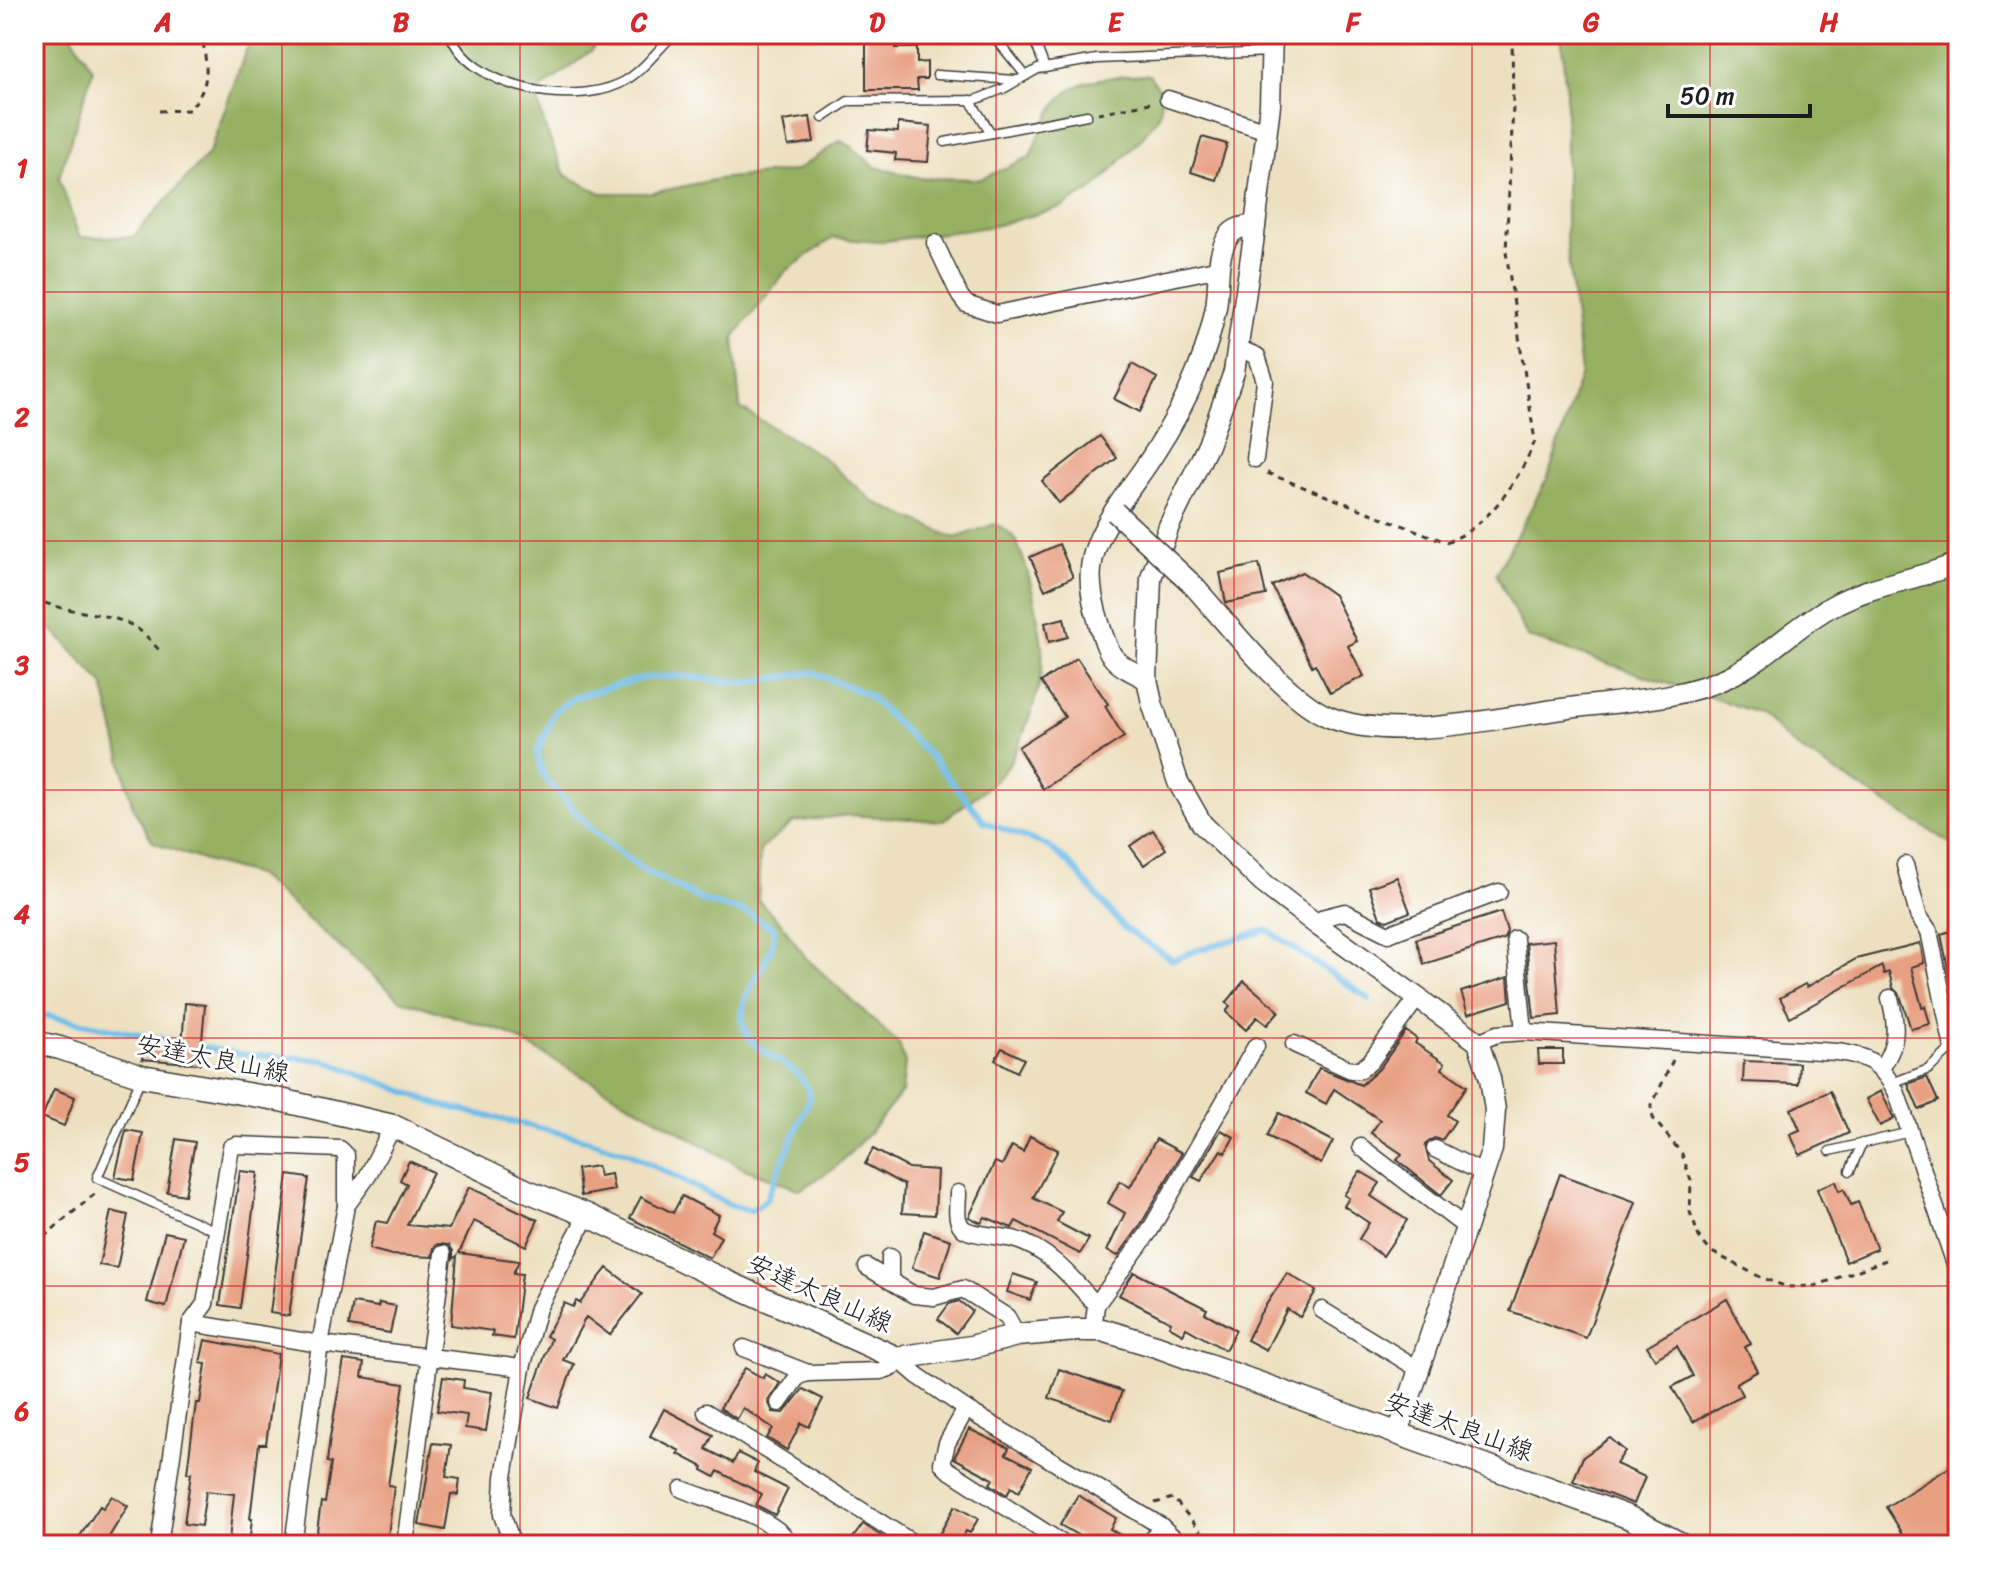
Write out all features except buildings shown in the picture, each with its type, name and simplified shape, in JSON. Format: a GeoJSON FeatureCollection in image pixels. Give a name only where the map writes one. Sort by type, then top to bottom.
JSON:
{"type":"FeatureCollection","features":[{"type":"Feature","properties":{"kind":"main road","name":"安達太良山線"},"geometry":{"type":"LineString","coordinates":[[34,1042],[142,1076],[276,1099],[393,1126],[525,1190],[587,1215],[897,1358],[971,1347],[1017,1335],[1102,1330],[1156,1346],[1628,1517],[1683,1545]]}},
{"type":"Feature","properties":{"kind":"street"},"geometry":{"type":"LineString","coordinates":[[1272,43],[1267,131],[1238,348],[1221,414],[1159,551],[1151,578],[1147,679],[1178,782],[1202,824],[1263,883],[1478,1042],[1490,1078],[1495,1110],[1492,1149],[1398,1433]]}},
{"type":"Feature","properties":{"kind":"street"},"geometry":{"type":"LineString","coordinates":[[1168,99],[1267,131]]}},
{"type":"Feature","properties":{"kind":"street"},"geometry":{"type":"LineString","coordinates":[[1147,679],[1112,660],[1097,616],[1091,570],[1095,552],[1115,512],[1170,427],[1197,371],[1216,309],[1222,247],[1230,234],[1240,227],[1255,225]]}},
{"type":"Feature","properties":{"kind":"street"},"geometry":{"type":"LineString","coordinates":[[935,243],[966,304],[997,314],[1220,268]]}},
{"type":"Feature","properties":{"kind":"street"},"geometry":{"type":"LineString","coordinates":[[1238,348],[1257,356],[1265,381],[1255,459]]}},
{"type":"Feature","properties":{"kind":"street"},"geometry":{"type":"LineString","coordinates":[[1115,512],[1191,583],[1295,695],[1327,717],[1365,728],[1423,727],[1683,692],[1726,678],[1757,661],[1782,639],[1849,597],[1958,563]]}},
{"type":"Feature","properties":{"kind":"street"},"geometry":{"type":"LineString","coordinates":[[1905,865],[1918,915],[1929,931],[1950,994],[1955,1045]]}},
{"type":"Feature","properties":{"kind":"street"},"geometry":{"type":"LineString","coordinates":[[1315,924],[1325,917],[1345,912],[1388,934],[1499,892]]}},
{"type":"Feature","properties":{"kind":"street"},"geometry":{"type":"LineString","coordinates":[[1515,939],[1524,1032]]}},
{"type":"Feature","properties":{"kind":"street"},"geometry":{"type":"LineString","coordinates":[[1294,1044],[1351,1070],[1360,1070],[1370,1062],[1418,997]]}},
{"type":"Feature","properties":{"kind":"street"},"geometry":{"type":"LineString","coordinates":[[1881,1068],[1889,1057],[1896,1033],[1890,998]]}},
{"type":"Feature","properties":{"kind":"street"},"geometry":{"type":"LineString","coordinates":[[1478,1042],[1497,1034],[1524,1032],[1863,1056],[1881,1068],[1892,1083],[1958,1273]]}},
{"type":"Feature","properties":{"kind":"street"},"geometry":{"type":"LineString","coordinates":[[1093,1330],[1096,1305],[1149,1232],[1256,1046]]}},
{"type":"Feature","properties":{"kind":"street"},"geometry":{"type":"LineString","coordinates":[[346,1206],[367,1177],[393,1126]]}},
{"type":"Feature","properties":{"kind":"street"},"geometry":{"type":"LineString","coordinates":[[159,1545],[191,1323],[205,1304],[231,1147],[236,1145],[340,1149],[346,1155],[346,1206],[320,1344],[293,1545]]}},
{"type":"Feature","properties":{"kind":"street"},"geometry":{"type":"LineString","coordinates":[[1361,1147],[1467,1228]]}},
{"type":"Feature","properties":{"kind":"street"},"geometry":{"type":"LineString","coordinates":[[1435,1149],[1485,1174]]}},
{"type":"Feature","properties":{"kind":"street"},"geometry":{"type":"LineString","coordinates":[[958,1193],[957,1220],[961,1227],[970,1232],[1018,1240],[1044,1254],[1074,1280],[1096,1305]]}},
{"type":"Feature","properties":{"kind":"street"},"geometry":{"type":"LineString","coordinates":[[513,1545],[502,1515],[504,1477],[522,1368],[538,1308],[587,1215]]}},
{"type":"Feature","properties":{"kind":"street"},"geometry":{"type":"LineString","coordinates":[[405,1545],[443,1254]]}},
{"type":"Feature","properties":{"kind":"street"},"geometry":{"type":"LineString","coordinates":[[890,1257],[890,1279]]}},
{"type":"Feature","properties":{"kind":"street"},"geometry":{"type":"LineString","coordinates":[[867,1267],[914,1295],[934,1297],[963,1289],[1007,1317],[1017,1335]]}},
{"type":"Feature","properties":{"kind":"street"},"geometry":{"type":"LineString","coordinates":[[1322,1310],[1420,1370]]}},
{"type":"Feature","properties":{"kind":"street"},"geometry":{"type":"LineString","coordinates":[[191,1323],[320,1344],[522,1368]]}},
{"type":"Feature","properties":{"kind":"street"},"geometry":{"type":"LineString","coordinates":[[744,1348],[808,1373]]}},
{"type":"Feature","properties":{"kind":"street"},"geometry":{"type":"LineString","coordinates":[[779,1403],[798,1376],[881,1371],[893,1367],[897,1358],[966,1409],[1161,1526],[1181,1545]]}},
{"type":"Feature","properties":{"kind":"street"},"geometry":{"type":"LineString","coordinates":[[966,1409],[947,1443],[942,1463],[1065,1545]]}},
{"type":"Feature","properties":{"kind":"street"},"geometry":{"type":"LineString","coordinates":[[706,1412],[916,1545]]}},
{"type":"Feature","properties":{"kind":"street"},"geometry":{"type":"LineString","coordinates":[[682,1489],[759,1519],[787,1537],[791,1545]]}},
{"type":"Feature","properties":{"kind":"street"},"geometry":{"type":"LineString","coordinates":[[1149,1545],[1161,1526]]}},
{"type":"Feature","properties":{"kind":"lane"},"geometry":{"type":"LineString","coordinates":[[450,34],[457,51],[474,66],[511,84],[559,94],[591,93],[621,84],[674,34]]}},
{"type":"Feature","properties":{"kind":"lane"},"geometry":{"type":"LineString","coordinates":[[992,34],[1022,78]]}},
{"type":"Feature","properties":{"kind":"lane"},"geometry":{"type":"LineString","coordinates":[[1032,34],[1045,68]]}},
{"type":"Feature","properties":{"kind":"lane"},"geometry":{"type":"LineString","coordinates":[[823,118],[848,101],[970,100],[1003,89],[1045,68],[1097,59],[1272,43]]}},
{"type":"Feature","properties":{"kind":"lane"},"geometry":{"type":"LineString","coordinates":[[937,75],[1022,78]]}},
{"type":"Feature","properties":{"kind":"lane"},"geometry":{"type":"LineString","coordinates":[[970,100],[991,133]]}},
{"type":"Feature","properties":{"kind":"lane"},"geometry":{"type":"LineString","coordinates":[[945,142],[1087,115]]}},
{"type":"Feature","properties":{"kind":"lane"},"geometry":{"type":"LineString","coordinates":[[1892,1083],[1929,1069],[1955,1045]]}},
{"type":"Feature","properties":{"kind":"lane"},"geometry":{"type":"LineString","coordinates":[[142,1076],[97,1178],[216,1231]]}},
{"type":"Feature","properties":{"kind":"lane"},"geometry":{"type":"LineString","coordinates":[[1830,1151],[1911,1132]]}},
{"type":"Feature","properties":{"kind":"lane"},"geometry":{"type":"LineString","coordinates":[[1850,1171],[1862,1143]]}},
{"type":"Feature","properties":{"kind":"path"},"geometry":{"type":"LineString","coordinates":[[159,111],[189,110],[200,98],[207,73],[202,34]]}},
{"type":"Feature","properties":{"kind":"path"},"geometry":{"type":"LineString","coordinates":[[1255,459],[1266,473],[1446,542],[1463,536],[1486,515],[1526,463],[1535,441],[1506,252],[1513,107],[1512,34]]}},
{"type":"Feature","properties":{"kind":"path"},"geometry":{"type":"LineString","coordinates":[[1087,115],[1168,99]]}},
{"type":"Feature","properties":{"kind":"path"},"geometry":{"type":"LineString","coordinates":[[34,598],[53,608],[130,624],[146,634],[159,650]]}},
{"type":"Feature","properties":{"kind":"path"},"geometry":{"type":"LineString","coordinates":[[1682,1043],[1651,1107],[1653,1118],[1682,1154],[1691,1181],[1690,1212],[1699,1237],[1710,1251],[1787,1287],[1815,1286],[1886,1260]]}},
{"type":"Feature","properties":{"kind":"path"},"geometry":{"type":"LineString","coordinates":[[34,1258],[40,1240],[107,1183]]}},
{"type":"Feature","properties":{"kind":"green space"},"geometry":{"type":"Polygon","coordinates":[[[34,34],[71,34],[93,70],[59,177],[79,237],[133,237],[209,153],[252,34],[599,34],[592,50],[536,93],[544,125],[565,175],[601,193],[652,193],[718,179],[795,171],[840,141],[851,146],[875,167],[920,178],[981,179],[1030,157],[1060,100],[1085,83],[1149,75],[1161,91],[1160,114],[1140,140],[1096,187],[1062,207],[994,226],[878,242],[833,238],[786,271],[734,337],[740,408],[821,456],[874,502],[955,538],[995,524],[1010,533],[1025,565],[1041,640],[1042,669],[1037,692],[1010,763],[991,784],[943,821],[849,815],[794,822],[760,850],[758,900],[781,923],[806,958],[899,1044],[905,1063],[902,1092],[837,1166],[800,1190],[745,1169],[505,1032],[401,1000],[257,875],[153,842],[133,808],[103,684],[55,632],[34,618],[34,34]]]}},
{"type":"Feature","properties":{"kind":"green space"},"geometry":{"type":"Polygon","coordinates":[[[1561,34],[1958,34],[1958,848],[1796,747],[1758,713],[1527,637],[1496,574],[1548,477],[1581,373],[1566,238],[1566,92],[1561,34]]]}},
{"type":"Feature","properties":{"kind":"waterway"},"geometry":{"type":"LineString","coordinates":[[34,1017],[43,1015],[237,1054],[324,1060],[440,1105],[577,1137],[629,1153],[730,1205],[751,1211],[766,1200],[810,1098],[799,1076],[758,1047],[744,1027],[744,1002],[769,953],[774,928],[745,912],[704,901],[641,869],[593,831],[544,777],[537,753],[555,711],[575,697],[643,678],[678,676],[746,683],[812,672],[867,694],[931,757],[985,822],[1048,846],[1070,864],[1124,928],[1173,960],[1267,930],[1369,999]]}}]}
